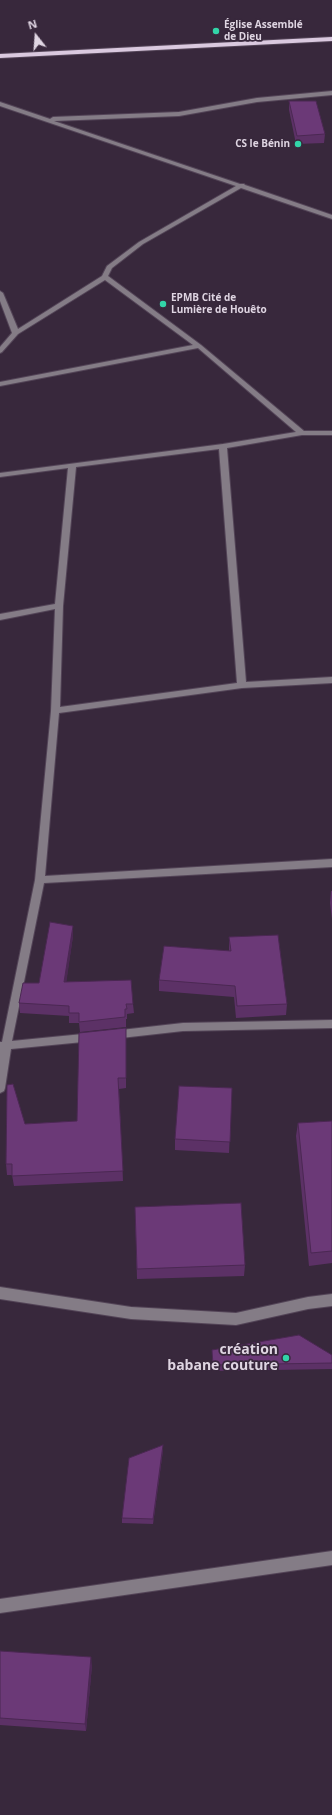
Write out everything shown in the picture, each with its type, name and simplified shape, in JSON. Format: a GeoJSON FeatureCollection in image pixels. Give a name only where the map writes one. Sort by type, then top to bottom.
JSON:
{"type":"FeatureCollection","features":[{"type":"Feature","properties":{"kind":"main road"},"geometry":{"type":"LineString","coordinates":[[0,56],[332,39]]}},
{"type":"Feature","properties":{"kind":"street"},"geometry":{"type":"LineString","coordinates":[[48,120],[179,114],[257,100],[332,93]]}},
{"type":"Feature","properties":{"kind":"street"},"geometry":{"type":"LineString","coordinates":[[0,104],[242,185],[332,217]]}},
{"type":"Feature","properties":{"kind":"street"},"geometry":{"type":"LineString","coordinates":[[0,351],[16,333],[105,277],[109,267],[141,243],[242,185]]}},
{"type":"Feature","properties":{"kind":"street"},"geometry":{"type":"LineString","coordinates":[[105,277],[199,346],[302,433]]}},
{"type":"Feature","properties":{"kind":"street"},"geometry":{"type":"LineString","coordinates":[[0,293],[16,333]]}},
{"type":"Feature","properties":{"kind":"street"},"geometry":{"type":"LineString","coordinates":[[0,384],[199,346]]}},
{"type":"Feature","properties":{"kind":"street"},"geometry":{"type":"LineString","coordinates":[[0,475],[224,446],[302,433],[332,433]]}},
{"type":"Feature","properties":{"kind":"street"},"geometry":{"type":"LineString","coordinates":[[224,446],[242,685]]}},
{"type":"Feature","properties":{"kind":"street"},"geometry":{"type":"LineString","coordinates":[[0,1088],[3,1046],[40,880],[55,711],[59,606],[72,466]]}},
{"type":"Feature","properties":{"kind":"street"},"geometry":{"type":"LineString","coordinates":[[0,617],[59,606]]}},
{"type":"Feature","properties":{"kind":"street"},"geometry":{"type":"LineString","coordinates":[[55,711],[242,685],[332,680]]}},
{"type":"Feature","properties":{"kind":"street"},"geometry":{"type":"LineString","coordinates":[[40,880],[332,863]]}},
{"type":"Feature","properties":{"kind":"street"},"geometry":{"type":"LineString","coordinates":[[3,1046],[183,1027],[332,1024]]}},
{"type":"Feature","properties":{"kind":"street"},"geometry":{"type":"LineString","coordinates":[[0,1293],[131,1313],[236,1319],[308,1303],[332,1300]]}},
{"type":"Feature","properties":{"kind":"street"},"geometry":{"type":"LineString","coordinates":[[0,1606],[332,1558]]}},
{"type":"Feature","properties":{"kind":"building"},"geometry":{"type":"Polygon","coordinates":[[[289,101],[316,101],[325,134],[297,136],[289,101]]]}},
{"type":"Feature","properties":{"kind":"building"},"geometry":{"type":"Polygon","coordinates":[[[50,922],[73,926],[64,982],[131,980],[133,1004],[126,1004],[127,1009],[125,1009],[125,1017],[79,1022],[79,1013],[69,1013],[69,1006],[19,1003],[23,983],[39,983],[50,922]]]}},
{"type":"Feature","properties":{"kind":"building"},"geometry":{"type":"Polygon","coordinates":[[[278,935],[287,1004],[237,1006],[235,986],[159,980],[164,946],[231,951],[229,937],[278,935]]]}},
{"type":"Feature","properties":{"kind":"building"},"geometry":{"type":"Polygon","coordinates":[[[126,1028],[126,1078],[118,1078],[123,1171],[12,1176],[12,1164],[6,1164],[7,1085],[13,1084],[25,1124],[77,1121],[79,1033],[126,1028]]]}},
{"type":"Feature","properties":{"kind":"building"},"geometry":{"type":"Polygon","coordinates":[[[179,1086],[232,1088],[230,1142],[175,1139],[179,1086]]]}},
{"type":"Feature","properties":{"kind":"building"},"geometry":{"type":"Polygon","coordinates":[[[332,1121],[332,1251],[311,1253],[298,1123],[332,1121]]]}},
{"type":"Feature","properties":{"kind":"building"},"geometry":{"type":"Polygon","coordinates":[[[241,1203],[245,1265],[137,1269],[135,1207],[241,1203]]]}},
{"type":"Feature","properties":{"kind":"building"},"geometry":{"type":"Polygon","coordinates":[[[299,1335],[332,1355],[332,1363],[213,1365],[212,1350],[299,1335]]]}},
{"type":"Feature","properties":{"kind":"building"},"geometry":{"type":"Polygon","coordinates":[[[163,1445],[153,1519],[122,1518],[129,1458],[163,1445]]]}},
{"type":"Feature","properties":{"kind":"building"},"geometry":{"type":"Polygon","coordinates":[[[0,1651],[91,1657],[85,1724],[0,1718],[0,1651]]]}},
{"type":"Feature","properties":{"kind":"place","name":"Église Assemblé de Dieu"},"geometry":{"type":"Point","coordinates":[216,31]}},
{"type":"Feature","properties":{"kind":"place","name":"CS le Bénin"},"geometry":{"type":"Point","coordinates":[298,144]}},
{"type":"Feature","properties":{"kind":"place","name":"EPMB Cité de Lumière de Houêto"},"geometry":{"type":"Point","coordinates":[163,304]}},
{"type":"Feature","properties":{"kind":"place","name":"création babane couture"},"geometry":{"type":"Point","coordinates":[286,1358]}}]}
